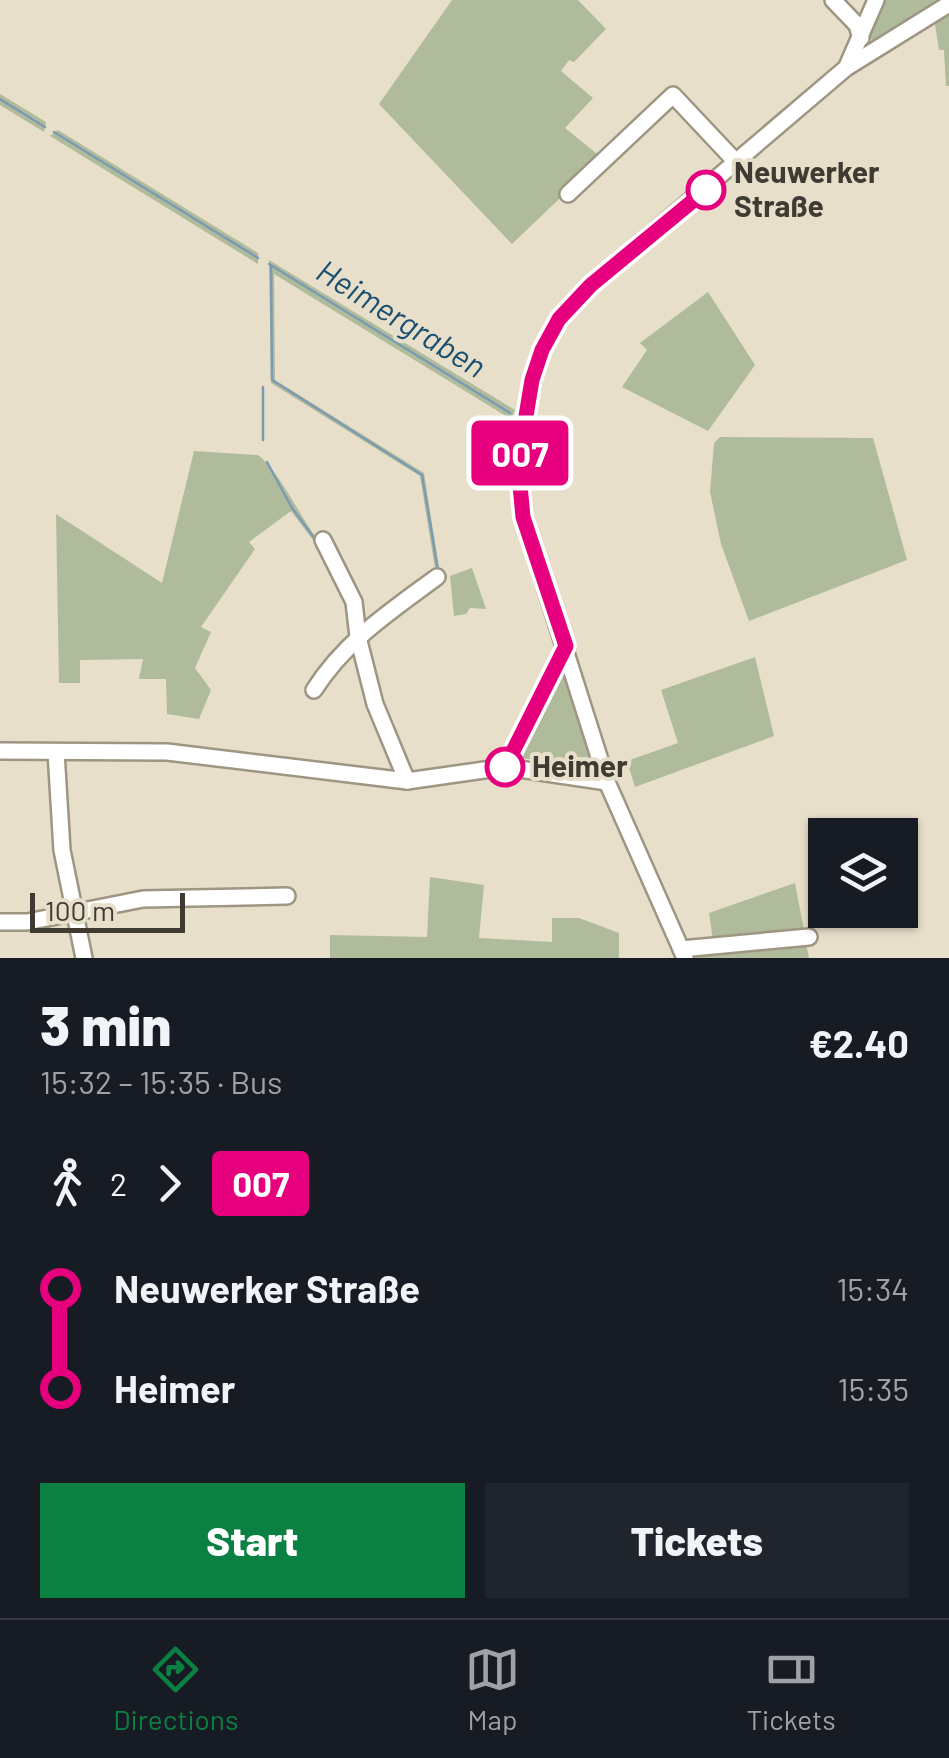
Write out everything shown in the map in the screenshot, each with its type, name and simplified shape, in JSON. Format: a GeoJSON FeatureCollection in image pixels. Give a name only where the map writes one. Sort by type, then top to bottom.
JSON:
{"type":"FeatureCollection","features":[{"type":"Feature","properties":{"kind":"street"},"geometry":{"type":"LineString","coordinates":[[833,0],[857,26],[861,38]]}},
{"type":"Feature","properties":{"kind":"street"},"geometry":{"type":"LineString","coordinates":[[846,68],[876,0]]}},
{"type":"Feature","properties":{"kind":"street"},"geometry":{"type":"LineString","coordinates":[[810,937],[683,954],[607,782],[523,517],[518,464],[526,411],[542,350],[559,319],[591,285],[846,68],[949,4]]}},
{"type":"Feature","properties":{"kind":"street"},"geometry":{"type":"LineString","coordinates":[[568,194],[673,95],[738,163]]}},
{"type":"Feature","properties":{"kind":"street"},"geometry":{"type":"LineString","coordinates":[[323,540],[354,602],[358,637],[375,704],[407,781]]}},
{"type":"Feature","properties":{"kind":"street"},"geometry":{"type":"LineString","coordinates":[[314,690],[330,665],[358,637],[437,577]]}},
{"type":"Feature","properties":{"kind":"street"},"geometry":{"type":"LineString","coordinates":[[505,767],[566,646]]}},
{"type":"Feature","properties":{"kind":"street"},"geometry":{"type":"LineString","coordinates":[[0,752],[167,752],[407,781],[505,767],[607,782]]}},
{"type":"Feature","properties":{"kind":"street"},"geometry":{"type":"LineString","coordinates":[[56,752],[62,850],[84,958]]}},
{"type":"Feature","properties":{"kind":"street"},"geometry":{"type":"LineString","coordinates":[[0,922],[27,922],[143,899],[287,896]]}},
{"type":"Feature","properties":{"kind":"green space"},"geometry":{"type":"Polygon","coordinates":[[[452,0],[578,0],[606,29],[561,71],[593,98],[565,128],[602,158],[512,244],[379,104],[452,0]]]}},
{"type":"Feature","properties":{"kind":"green space"},"geometry":{"type":"Polygon","coordinates":[[[881,0],[945,0],[876,42],[869,38],[868,30],[881,0]]]}},
{"type":"Feature","properties":{"kind":"green space"},"geometry":{"type":"Polygon","coordinates":[[[949,15],[946,86],[944,50],[939,50],[935,24],[949,15]]]}},
{"type":"Feature","properties":{"kind":"green space"},"geometry":{"type":"Polygon","coordinates":[[[0,94],[46,122],[44,132],[0,105],[0,94]]]}},
{"type":"Feature","properties":{"kind":"green space"},"geometry":{"type":"Polygon","coordinates":[[[58,130],[258,253],[258,264],[50,136],[58,130]]]}},
{"type":"Feature","properties":{"kind":"green space"},"geometry":{"type":"Polygon","coordinates":[[[269,260],[515,410],[511,419],[274,274],[275,380],[424,473],[440,574],[436,575],[420,476],[271,383],[269,260]]]}},
{"type":"Feature","properties":{"kind":"green space"},"geometry":{"type":"Polygon","coordinates":[[[708,292],[755,365],[708,431],[622,387],[647,350],[640,343],[708,292]]]}},
{"type":"Feature","properties":{"kind":"green space"},"geometry":{"type":"Polygon","coordinates":[[[720,437],[873,438],[907,560],[749,621],[721,544],[710,492],[714,443],[720,437]]]}},
{"type":"Feature","properties":{"kind":"green space"},"geometry":{"type":"Polygon","coordinates":[[[194,451],[258,455],[281,482],[317,539],[313,540],[291,511],[249,542],[255,549],[201,627],[211,632],[195,668],[211,690],[199,719],[167,714],[166,679],[139,679],[143,659],[80,660],[80,683],[59,683],[56,514],[162,583],[194,451]]]}},
{"type":"Feature","properties":{"kind":"green space"},"geometry":{"type":"Polygon","coordinates":[[[472,568],[486,609],[470,608],[466,614],[454,616],[450,576],[472,568]]]}},
{"type":"Feature","properties":{"kind":"green space"},"geometry":{"type":"Polygon","coordinates":[[[755,657],[774,736],[635,787],[627,761],[678,743],[661,690],[755,657]]]}},
{"type":"Feature","properties":{"kind":"green space"},"geometry":{"type":"Polygon","coordinates":[[[561,674],[566,676],[594,764],[588,769],[516,757],[561,674]]]}},
{"type":"Feature","properties":{"kind":"green space"},"geometry":{"type":"Polygon","coordinates":[[[430,877],[484,885],[479,938],[552,942],[552,918],[579,918],[619,933],[619,958],[330,958],[330,935],[427,937],[430,877]]]}},
{"type":"Feature","properties":{"kind":"green space"},"geometry":{"type":"Polygon","coordinates":[[[795,883],[804,930],[713,940],[709,913],[795,883]]]}},
{"type":"Feature","properties":{"kind":"green space"},"geometry":{"type":"Polygon","coordinates":[[[806,943],[809,958],[697,958],[695,954],[806,943]]]}},
{"type":"Feature","properties":{"kind":"waterway","name":"Heimergraben"},"geometry":{"type":"LineString","coordinates":[[0,99],[45,127]]}},
{"type":"Feature","properties":{"kind":"waterway","name":"Heimergraben"},"geometry":{"type":"LineString","coordinates":[[54,132],[258,258]]}},
{"type":"Feature","properties":{"kind":"waterway","name":"Heimergraben"},"geometry":{"type":"LineString","coordinates":[[269,264],[510,413]]}},
{"type":"Feature","properties":{"kind":"waterway"},"geometry":{"type":"LineString","coordinates":[[271,266],[272,380],[422,475],[438,570]]}},
{"type":"Feature","properties":{"kind":"waterway"},"geometry":{"type":"LineString","coordinates":[[263,387],[263,440]]}},
{"type":"Feature","properties":{"kind":"waterway"},"geometry":{"type":"LineString","coordinates":[[267,462],[292,508],[315,539]]}},
{"type":"Feature","properties":{"kind":"bus line","name":"007"},"geometry":{"type":"LineString","coordinates":[[505,767],[566,646],[523,517],[518,464],[532,380],[542,350],[559,319],[591,285],[706,190]]}},
{"type":"Feature","properties":{"kind":"place","name":"Neuwerker Straße"},"geometry":{"type":"Point","coordinates":[706,190]}},
{"type":"Feature","properties":{"kind":"place","name":"Heimer"},"geometry":{"type":"Point","coordinates":[505,767]}}]}
